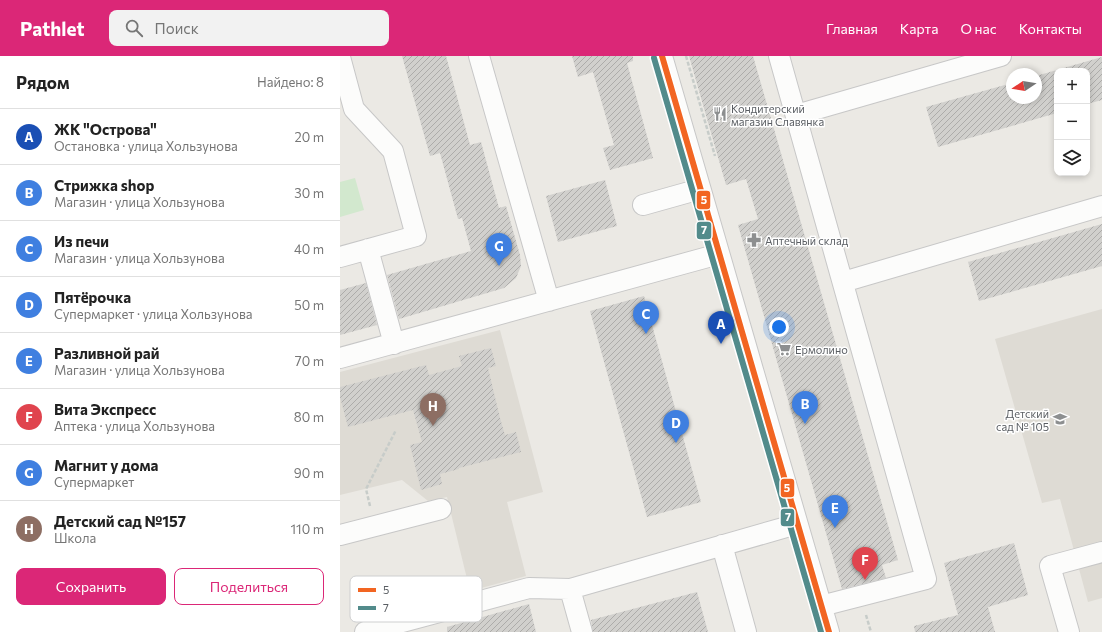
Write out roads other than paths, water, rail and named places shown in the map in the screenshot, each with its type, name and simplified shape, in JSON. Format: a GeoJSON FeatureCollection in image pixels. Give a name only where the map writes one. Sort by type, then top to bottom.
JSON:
{"type":"FeatureCollection","features":[{"type":"Feature","properties":{"kind":"street"},"geometry":{"type":"LineString","coordinates":[[340,56],[354,109],[393,151],[416,236],[340,257]]}},
{"type":"Feature","properties":{"kind":"street"},"geometry":{"type":"LineString","coordinates":[[479,56],[549,301]]}},
{"type":"Feature","properties":{"kind":"street"},"geometry":{"type":"LineString","coordinates":[[662,56],[829,632]]}},
{"type":"Feature","properties":{"kind":"street"},"geometry":{"type":"LineString","coordinates":[[779,56],[926,579],[821,606]]}},
{"type":"Feature","properties":{"kind":"street"},"geometry":{"type":"LineString","coordinates":[[796,115],[1000,56]]}},
{"type":"Feature","properties":{"kind":"street"},"geometry":{"type":"LineString","coordinates":[[643,205],[700,189]]}},
{"type":"Feature","properties":{"kind":"street"},"geometry":{"type":"LineString","coordinates":[[842,282],[1102,206]]}},
{"type":"Feature","properties":{"kind":"street"},"geometry":{"type":"LineString","coordinates":[[368,249],[394,344]]}},
{"type":"Feature","properties":{"kind":"street"},"geometry":{"type":"LineString","coordinates":[[340,358],[719,254]]}},
{"type":"Feature","properties":{"kind":"street"},"geometry":{"type":"LineString","coordinates":[[340,535],[441,509]]}},
{"type":"Feature","properties":{"kind":"street"},"geometry":{"type":"LineString","coordinates":[[482,600],[528,588],[570,589],[798,524]]}},
{"type":"Feature","properties":{"kind":"street"},"geometry":{"type":"LineString","coordinates":[[722,546],[746,632]]}},
{"type":"Feature","properties":{"kind":"street"},"geometry":{"type":"LineString","coordinates":[[1069,632],[1050,566],[1102,552]]}},
{"type":"Feature","properties":{"kind":"street"},"geometry":{"type":"LineString","coordinates":[[570,589],[582,632]]}},
{"type":"Feature","properties":{"kind":"street"},"geometry":{"type":"LineString","coordinates":[[365,632],[402,622]]}},
{"type":"Feature","properties":{"kind":"place","name":"Кондитерский магазин Славянка"},"geometry":{"type":"Point","coordinates":[720,114]}},
{"type":"Feature","properties":{"kind":"place","name":"Аптечный склад"},"geometry":{"type":"Point","coordinates":[754,240]}},
{"type":"Feature","properties":{"kind":"place","name":"Магнит у дома"},"geometry":{"type":"Point","coordinates":[499,266]}},
{"type":"Feature","properties":{"kind":"place","name":"Из печи"},"geometry":{"type":"Point","coordinates":[646,334]}},
{"type":"Feature","properties":{"kind":"place","name":"ЖК \"Острова\""},"geometry":{"type":"Point","coordinates":[721,344]}},
{"type":"Feature","properties":{"kind":"place","name":"Ермолино"},"geometry":{"type":"Point","coordinates":[784,349]}},
{"type":"Feature","properties":{"kind":"place","name":"Детский сад № 105"},"geometry":{"type":"Point","coordinates":[1060,419]}},
{"type":"Feature","properties":{"kind":"place","name":"Стрижка shop"},"geometry":{"type":"Point","coordinates":[805,424]}},
{"type":"Feature","properties":{"kind":"place","name":"Детский сад №157"},"geometry":{"type":"Point","coordinates":[433,426]}},
{"type":"Feature","properties":{"kind":"place","name":"Пятёрочка"},"geometry":{"type":"Point","coordinates":[676,443]}},
{"type":"Feature","properties":{"kind":"place","name":"Разливной рай"},"geometry":{"type":"Point","coordinates":[835,528]}},
{"type":"Feature","properties":{"kind":"place","name":"Вита Экспресс"},"geometry":{"type":"Point","coordinates":[865,580]}}]}
